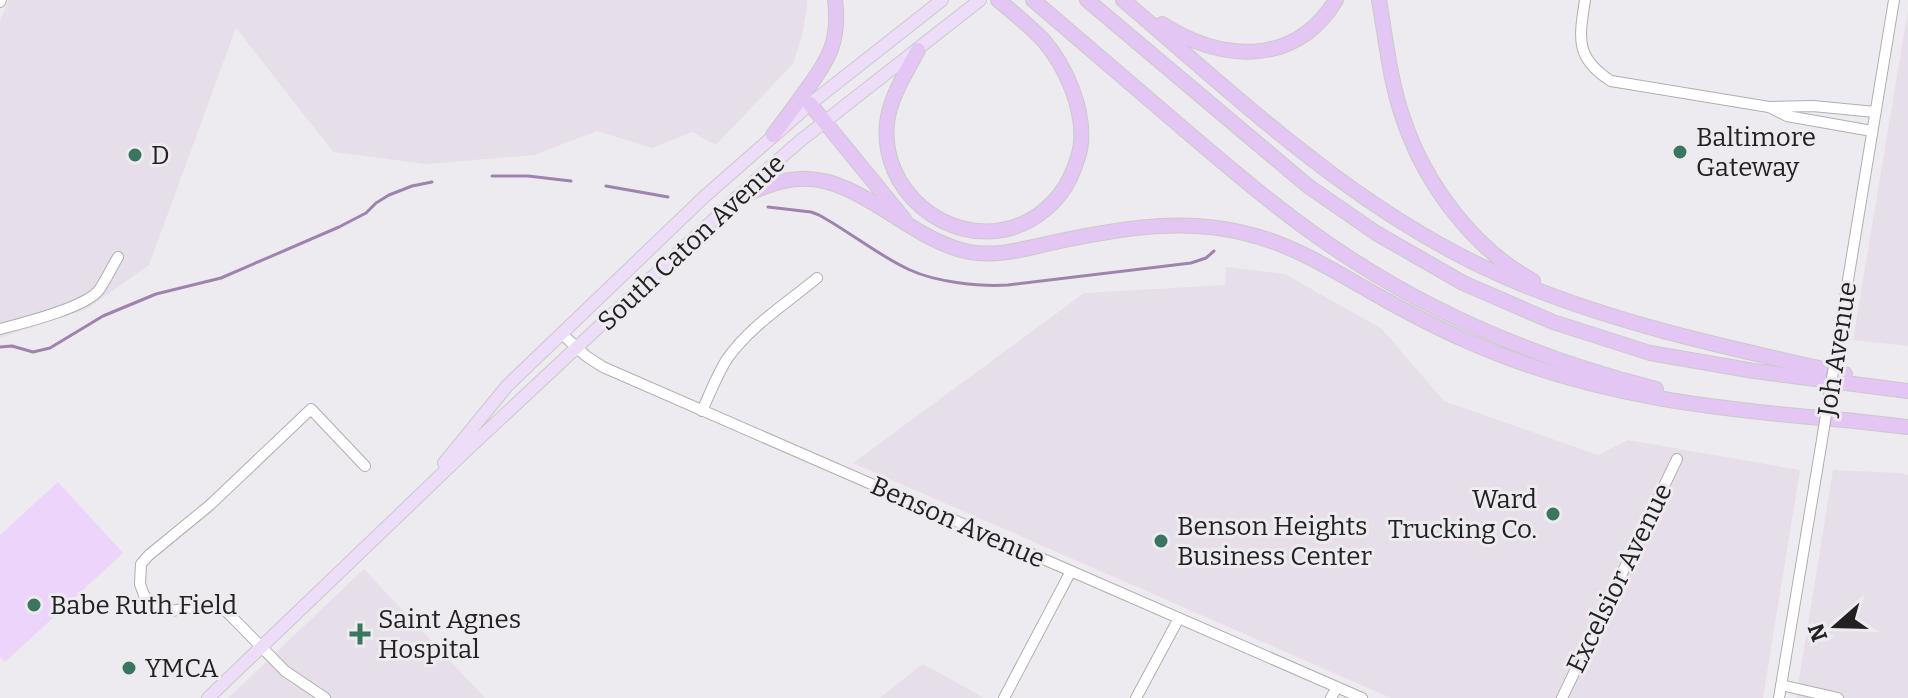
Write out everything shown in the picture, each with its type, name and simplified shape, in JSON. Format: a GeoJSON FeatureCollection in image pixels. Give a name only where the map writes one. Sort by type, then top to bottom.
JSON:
{"type":"FeatureCollection","features":[{"type":"Feature","properties":{"kind":"highway"},"geometry":{"type":"LineString","coordinates":[[773,135],[817,77],[830,54],[837,26],[835,0]]}},
{"type":"Feature","properties":{"kind":"highway"},"geometry":{"type":"LineString","coordinates":[[918,50],[894,97],[887,122],[888,152],[905,189],[922,209],[957,227],[976,231],[995,230],[1033,218],[1059,196],[1068,181],[1081,144],[1080,125],[1069,82],[1059,63],[1046,44],[998,0]]}},
{"type":"Feature","properties":{"kind":"highway"},"geometry":{"type":"LineString","coordinates":[[1033,0],[1284,212],[1355,262],[1445,313],[1551,358],[1650,388],[1758,409],[1908,427]]}},
{"type":"Feature","properties":{"kind":"highway"},"geometry":{"type":"LineString","coordinates":[[1087,0],[1308,186],[1376,233],[1463,283],[1553,322],[1650,353],[1724,367],[1908,389]]}},
{"type":"Feature","properties":{"kind":"highway"},"geometry":{"type":"LineString","coordinates":[[1124,0],[1323,169],[1417,231],[1475,263],[1516,282],[1658,331],[1908,389]]}},
{"type":"Feature","properties":{"kind":"highway"},"geometry":{"type":"LineString","coordinates":[[1124,0],[1197,43],[1245,53],[1269,51],[1291,43],[1311,31],[1336,0]]}},
{"type":"Feature","properties":{"kind":"highway"},"geometry":{"type":"LineString","coordinates":[[1379,0],[1395,91],[1404,121],[1417,152],[1448,205],[1472,234],[1520,274],[1598,312]]}},
{"type":"Feature","properties":{"kind":"highway"},"geometry":{"type":"LineString","coordinates":[[810,104],[915,231]]}},
{"type":"Feature","properties":{"kind":"highway"},"geometry":{"type":"LineString","coordinates":[[736,199],[783,181],[817,179],[855,193],[915,231],[949,247],[991,254],[1091,234],[1159,225],[1245,233],[1314,259],[1468,342],[1569,379],[1685,404],[1855,421]]}},
{"type":"Feature","properties":{"kind":"main road","name":"South Caton Avenue"},"geometry":{"type":"LineString","coordinates":[[415,501],[489,407],[529,364],[704,197],[810,104],[942,0]]}},
{"type":"Feature","properties":{"kind":"main road","name":"South Caton Avenue"},"geometry":{"type":"LineString","coordinates":[[208,698],[769,168],[980,0]]}},
{"type":"Feature","properties":{"kind":"street"},"geometry":{"type":"LineString","coordinates":[[1585,0],[1580,44],[1592,68],[1611,81],[1769,107],[1813,106],[1875,112]]}},
{"type":"Feature","properties":{"kind":"street","name":"Joh Avenue"},"geometry":{"type":"LineString","coordinates":[[1779,698],[1894,0]]}},
{"type":"Feature","properties":{"kind":"street"},"geometry":{"type":"LineString","coordinates":[[1769,107],[1787,116],[1872,131]]}},
{"type":"Feature","properties":{"kind":"street"},"geometry":{"type":"LineString","coordinates":[[0,329],[89,299],[98,291],[118,257]]}},
{"type":"Feature","properties":{"kind":"street"},"geometry":{"type":"LineString","coordinates":[[702,411],[718,374],[731,354],[779,307],[817,278]]}},
{"type":"Feature","properties":{"kind":"street","name":"Benson Avenue"},"geometry":{"type":"LineString","coordinates":[[562,334],[603,367],[1362,698]]}},
{"type":"Feature","properties":{"kind":"street"},"geometry":{"type":"LineString","coordinates":[[325,698],[285,671],[227,612],[207,605],[171,611],[151,603],[140,584],[141,564],[210,505],[311,409],[365,466]]}},
{"type":"Feature","properties":{"kind":"street","name":"Excelsior Avenue"},"geometry":{"type":"LineString","coordinates":[[1562,698],[1677,459]]}},
{"type":"Feature","properties":{"kind":"street"},"geometry":{"type":"LineString","coordinates":[[1004,698],[1071,571]]}},
{"type":"Feature","properties":{"kind":"street"},"geometry":{"type":"LineString","coordinates":[[1136,698],[1179,618]]}},
{"type":"Feature","properties":{"kind":"street"},"geometry":{"type":"LineString","coordinates":[[1781,685],[1838,698]]}},
{"type":"Feature","properties":{"kind":"street"},"geometry":{"type":"LineString","coordinates":[[1331,698],[1337,687]]}},
{"type":"Feature","properties":{"kind":"shaded area"},"geometry":{"type":"Polygon","coordinates":[[[9,0],[807,0],[807,7],[793,64],[716,145],[692,132],[652,148],[597,131],[534,155],[426,164],[333,152],[236,28],[149,265],[87,309],[0,338],[0,20],[9,0]]]}},
{"type":"Feature","properties":{"kind":"shaded area"},"geometry":{"type":"Polygon","coordinates":[[[1908,10],[1908,346],[1853,340],[1908,10]]]}},
{"type":"Feature","properties":{"kind":"shaded area"},"geometry":{"type":"Polygon","coordinates":[[[1226,267],[1285,274],[1382,329],[1444,401],[1598,455],[1628,440],[1800,470],[1763,698],[1391,698],[853,463],[1084,293],[1225,285],[1226,267]]]}},
{"type":"Feature","properties":{"kind":"shaded area"},"geometry":{"type":"Polygon","coordinates":[[[1833,470],[1908,475],[1908,698],[1796,698],[1833,470]]]}},
{"type":"Feature","properties":{"kind":"shaded area","name":"Babe Ruth Field"},"geometry":{"type":"Polygon","coordinates":[[[58,482],[123,553],[5,662],[0,657],[0,535],[58,482]]]}},
{"type":"Feature","properties":{"kind":"shaded area","name":"Saint Agnes Hospital"},"geometry":{"type":"Polygon","coordinates":[[[364,569],[485,698],[228,698],[364,569]]]}},
{"type":"Feature","properties":{"kind":"shaded area"},"geometry":{"type":"Polygon","coordinates":[[[922,664],[936,671],[984,698],[880,698],[922,664]]]}},
{"type":"Feature","properties":{"kind":"waterway"},"geometry":{"type":"LineString","coordinates":[[492,176],[571,181]]}},
{"type":"Feature","properties":{"kind":"waterway"},"geometry":{"type":"LineString","coordinates":[[0,347],[12,346],[33,352],[50,348],[103,316],[156,294],[221,278],[339,227],[366,213],[389,195],[432,182]]}},
{"type":"Feature","properties":{"kind":"waterway"},"geometry":{"type":"LineString","coordinates":[[606,186],[668,197]]}},
{"type":"Feature","properties":{"kind":"waterway"},"geometry":{"type":"LineString","coordinates":[[768,207],[819,215],[910,270],[945,281],[972,284],[1008,285],[1191,263],[1206,258],[1214,251]]}},
{"type":"Feature","properties":{"kind":"place","name":"Baltimore Gateway"},"geometry":{"type":"Point","coordinates":[1680,152]}},
{"type":"Feature","properties":{"kind":"place","name":"D"},"geometry":{"type":"Point","coordinates":[135,155]}},
{"type":"Feature","properties":{"kind":"place","name":"Ward Trucking Co."},"geometry":{"type":"Point","coordinates":[1553,514]}},
{"type":"Feature","properties":{"kind":"place","name":"Benson Heights Business Center"},"geometry":{"type":"Point","coordinates":[1161,541]}},
{"type":"Feature","properties":{"kind":"place","name":"Babe Ruth Field"},"geometry":{"type":"Point","coordinates":[34,605]}},
{"type":"Feature","properties":{"kind":"place","name":"Saint Agnes Hospital"},"geometry":{"type":"Point","coordinates":[360,634]}},
{"type":"Feature","properties":{"kind":"place","name":"YMCA"},"geometry":{"type":"Point","coordinates":[129,668]}}]}
